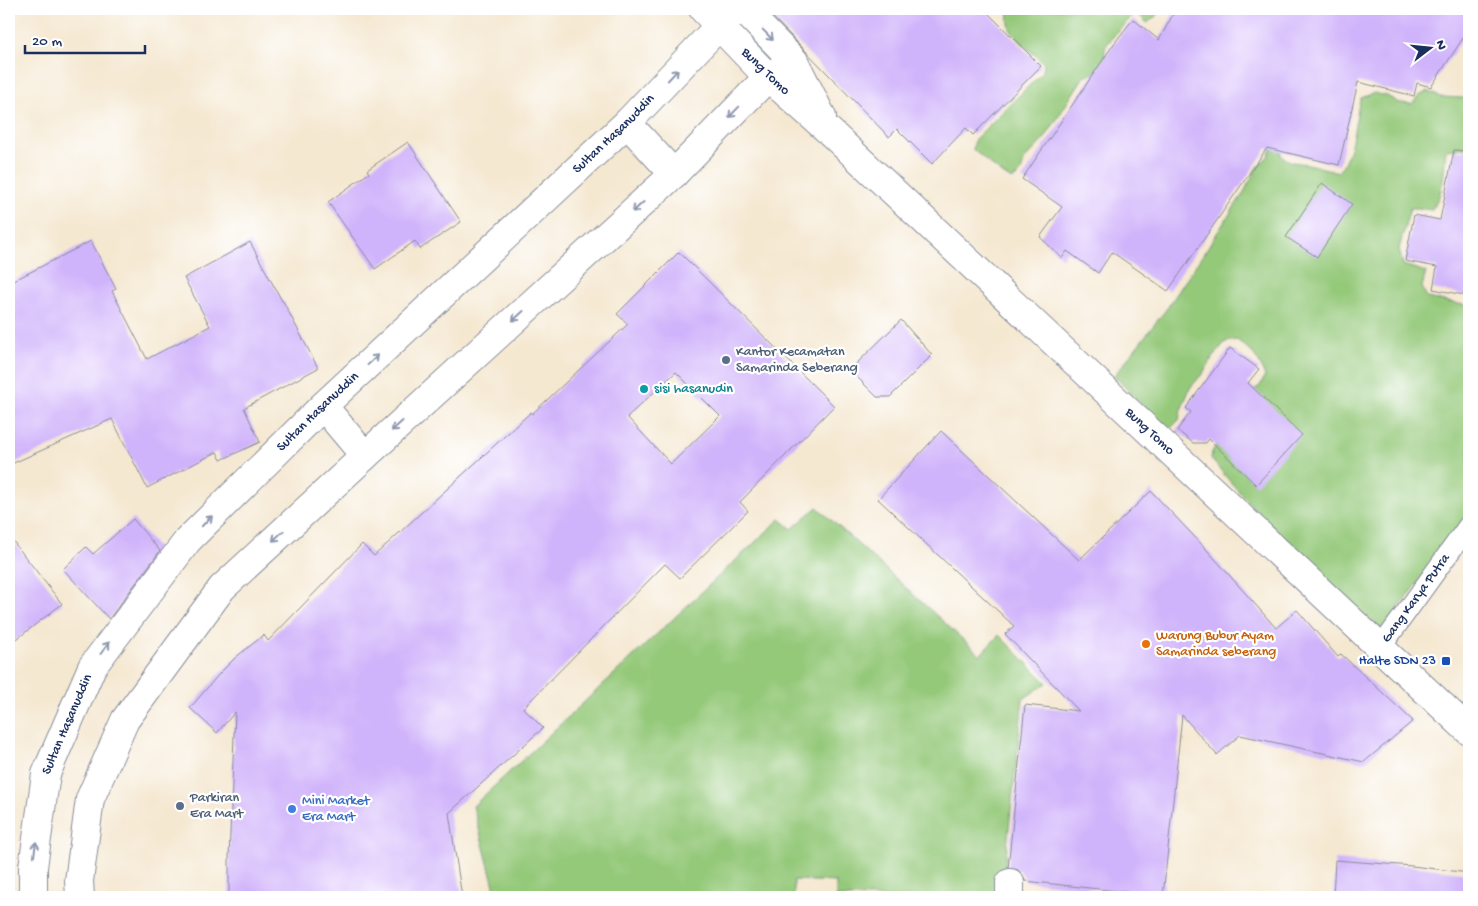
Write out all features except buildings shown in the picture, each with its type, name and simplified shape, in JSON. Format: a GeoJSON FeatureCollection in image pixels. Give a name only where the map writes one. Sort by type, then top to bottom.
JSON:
{"type":"FeatureCollection","features":[{"type":"Feature","properties":{"kind":"main road","name":"Bung Tomo"},"geometry":{"type":"LineString","coordinates":[[743,9],[794,61],[830,132]]}},
{"type":"Feature","properties":{"kind":"main road","name":"Bung Tomo"},"geometry":{"type":"LineString","coordinates":[[720,14],[768,77],[830,132],[1469,731]]}},
{"type":"Feature","properties":{"kind":"main road","name":"Sultan Hasanuddin"},"geometry":{"type":"LineString","coordinates":[[33,897],[33,867],[46,774],[92,666],[188,540],[323,406],[627,123],[720,14]]}},
{"type":"Feature","properties":{"kind":"main road"},"geometry":{"type":"LineString","coordinates":[[80,897],[79,881],[90,799],[126,720],[222,588],[674,174],[768,77],[794,61]]}},
{"type":"Feature","properties":{"kind":"main road"},"geometry":{"type":"LineString","coordinates":[[627,123],[674,174]]}},
{"type":"Feature","properties":{"kind":"main road"},"geometry":{"type":"LineString","coordinates":[[323,406],[365,456]]}},
{"type":"Feature","properties":{"kind":"lane","name":"Gang Karya Putra"},"geometry":{"type":"LineString","coordinates":[[1381,647],[1469,525]]}},
{"type":"Feature","properties":{"kind":"green space"},"geometry":{"type":"Polygon","coordinates":[[[1008,9],[1162,9],[1147,23],[1136,12],[1115,34],[1106,46],[1105,59],[1096,72],[1084,76],[1045,138],[1025,159],[1020,174],[1012,180],[973,150],[975,139],[1043,72],[1044,64],[1010,29],[1008,9]]]}},
{"type":"Feature","properties":{"kind":"green space"},"geometry":{"type":"Polygon","coordinates":[[[1428,91],[1440,97],[1464,98],[1469,101],[1469,151],[1463,148],[1446,150],[1443,182],[1439,197],[1431,210],[1410,208],[1399,249],[1403,265],[1426,272],[1422,287],[1427,298],[1469,306],[1469,516],[1384,628],[1374,627],[1311,566],[1270,525],[1211,459],[1212,452],[1249,393],[1260,386],[1265,376],[1260,364],[1251,352],[1237,340],[1225,342],[1190,388],[1179,420],[1171,428],[1153,416],[1114,376],[1168,307],[1243,194],[1256,169],[1269,155],[1273,144],[1281,146],[1281,156],[1292,162],[1338,172],[1344,164],[1351,146],[1361,98],[1374,93],[1387,96],[1399,103],[1412,104],[1419,96],[1428,91]]]}},
{"type":"Feature","properties":{"kind":"green space"},"geometry":{"type":"Polygon","coordinates":[[[817,507],[980,655],[999,635],[1047,683],[1023,699],[1003,897],[836,897],[836,882],[794,880],[794,897],[497,897],[473,806],[780,519],[792,529],[817,507]]]}},
{"type":"Feature","properties":{"kind":"green space"},"geometry":{"type":"Polygon","coordinates":[[[1014,891],[1093,897],[1014,897],[1014,891]]]}},
{"type":"Feature","properties":{"kind":"place","name":"Kantor Kecamatan Samarinda Seberang"},"geometry":{"type":"Point","coordinates":[726,360]}},
{"type":"Feature","properties":{"kind":"place","name":"sisi hasanudin"},"geometry":{"type":"Point","coordinates":[644,389]}},
{"type":"Feature","properties":{"kind":"place","name":"Warung Bubur Ayam Samarinda seberang"},"geometry":{"type":"Point","coordinates":[1146,644]}},
{"type":"Feature","properties":{"kind":"place","name":"Halte SDN 23"},"geometry":{"type":"Point","coordinates":[1446,661]}},
{"type":"Feature","properties":{"kind":"place","name":"Parkiran Era Mart"},"geometry":{"type":"Point","coordinates":[180,806]}},
{"type":"Feature","properties":{"kind":"place","name":"Mini Market Era Mart"},"geometry":{"type":"Point","coordinates":[292,809]}}]}
